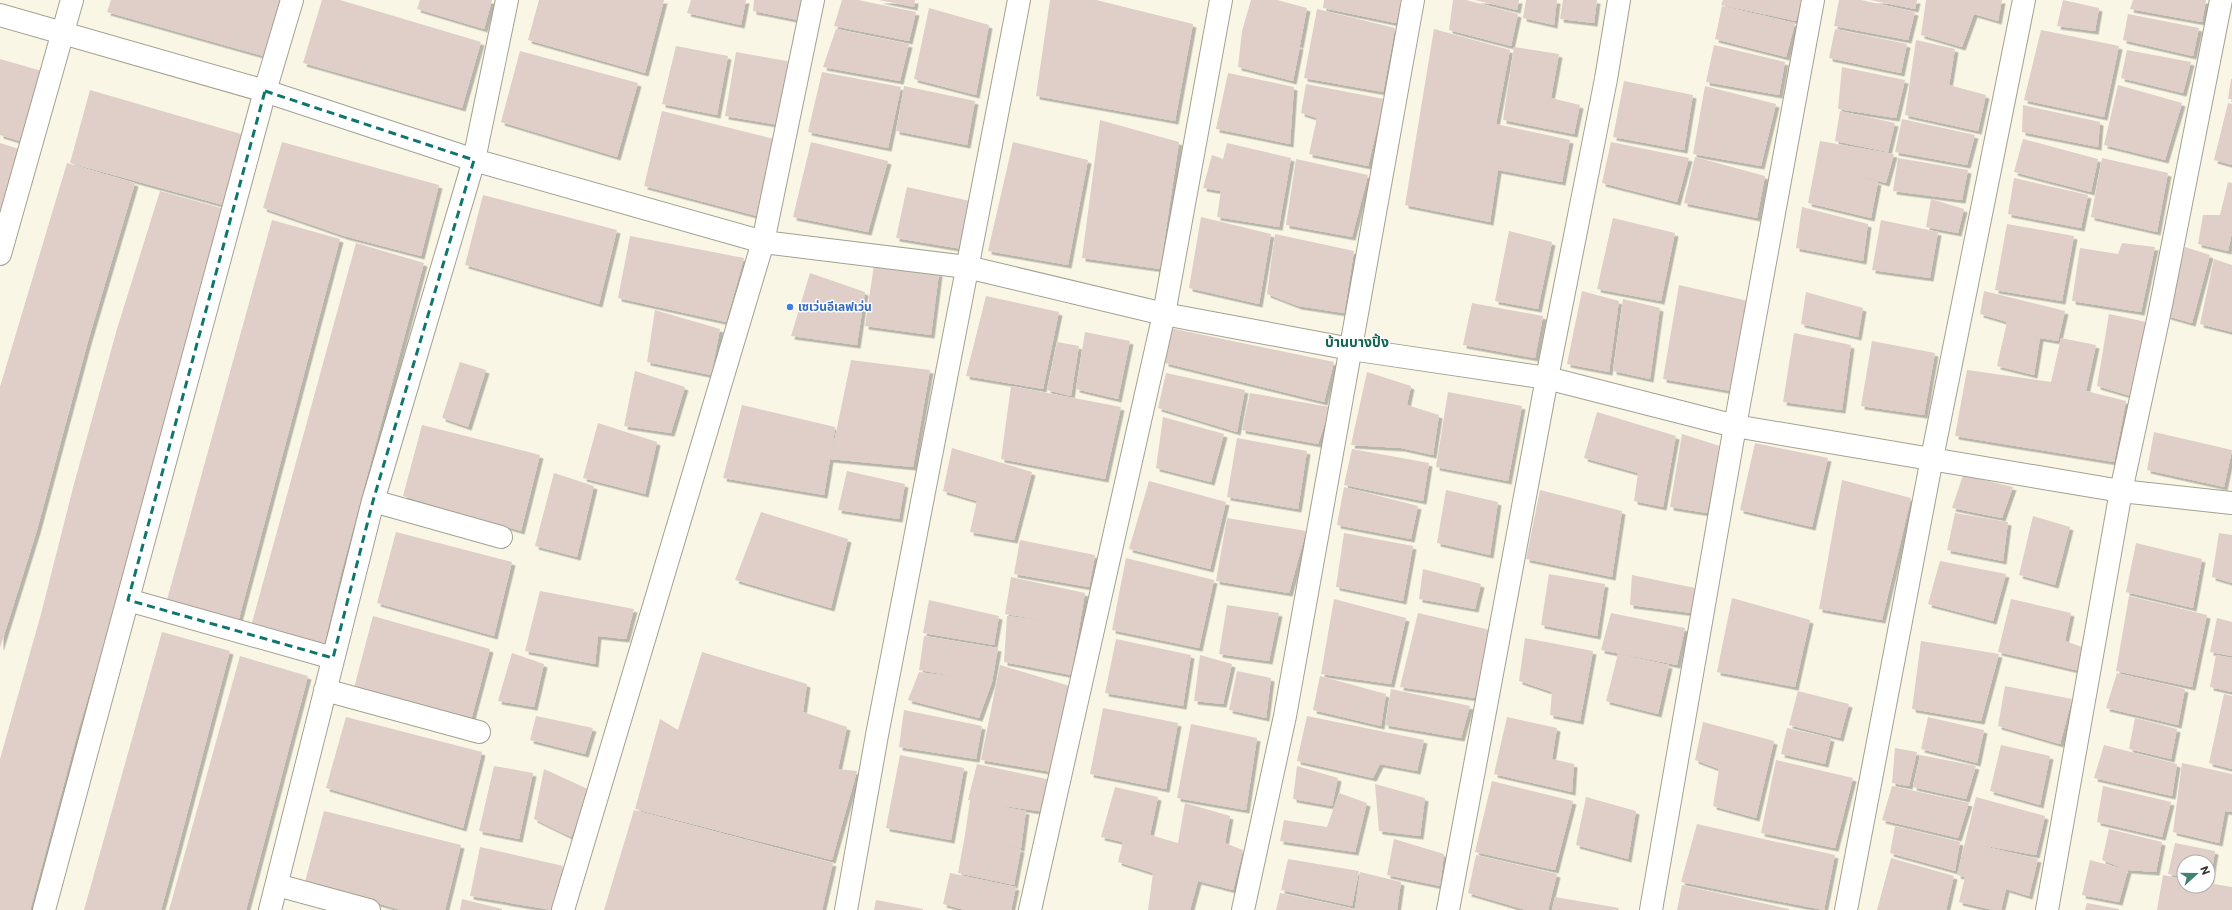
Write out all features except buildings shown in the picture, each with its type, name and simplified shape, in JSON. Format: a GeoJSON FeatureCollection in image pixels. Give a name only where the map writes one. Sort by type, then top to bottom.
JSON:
{"type":"FeatureCollection","features":[{"type":"Feature","properties":{"kind":"street"},"geometry":{"type":"LineString","coordinates":[[0,254],[72,0]]}},
{"type":"Feature","properties":{"kind":"street"},"geometry":{"type":"LineString","coordinates":[[44,910],[265,91],[292,0]]}},
{"type":"Feature","properties":{"kind":"street"},"geometry":{"type":"LineString","coordinates":[[270,910],[372,501],[474,160],[507,0]]}},
{"type":"Feature","properties":{"kind":"street"},"geometry":{"type":"LineString","coordinates":[[563,910],[763,242],[813,0]]}},
{"type":"Feature","properties":{"kind":"street"},"geometry":{"type":"LineString","coordinates":[[846,910],[877,735],[1019,0]]}},
{"type":"Feature","properties":{"kind":"street"},"geometry":{"type":"LineString","coordinates":[[1030,910],[1164,314],[1221,0]]}},
{"type":"Feature","properties":{"kind":"street"},"geometry":{"type":"LineString","coordinates":[[1243,910],[1285,716],[1413,0]]}},
{"type":"Feature","properties":{"kind":"street"},"geometry":{"type":"LineString","coordinates":[[1448,910],[1547,378],[1606,80],[1619,0]]}},
{"type":"Feature","properties":{"kind":"street"},"geometry":{"type":"LineString","coordinates":[[1651,910],[1735,426],[1813,0]]}},
{"type":"Feature","properties":{"kind":"street"},"geometry":{"type":"LineString","coordinates":[[1846,910],[1932,458],[2024,0]]}},
{"type":"Feature","properties":{"kind":"street"},"geometry":{"type":"LineString","coordinates":[[2047,910],[2121,491],[2159,315],[2221,0]]}},
{"type":"Feature","properties":{"kind":"street"},"geometry":{"type":"LineString","coordinates":[[0,15],[265,91],[474,160],[763,242],[967,267],[1164,314],[1351,349],[1547,378],[1735,426],[2121,491],[2232,503]]}},
{"type":"Feature","properties":{"kind":"street"},"geometry":{"type":"LineString","coordinates":[[372,501],[501,537]]}},
{"type":"Feature","properties":{"kind":"street"},"geometry":{"type":"LineString","coordinates":[[128,600],[333,658]]}},
{"type":"Feature","properties":{"kind":"street"},"geometry":{"type":"LineString","coordinates":[[325,690],[480,732]]}},
{"type":"Feature","properties":{"kind":"street"},"geometry":{"type":"LineString","coordinates":[[277,885],[368,910]]}},
{"type":"Feature","properties":{"kind":"highlighted area"},"geometry":{"type":"Polygon","coordinates":[[[265,91],[474,160],[373,501],[333,658],[128,600],[265,91]]]}},
{"type":"Feature","properties":{"kind":"place","name":"เซเว่นอีเลฟเว่น"},"geometry":{"type":"Point","coordinates":[790,307]}},
{"type":"Feature","properties":{"kind":"district","name":"บ้านบางปิ้ง"},"geometry":{"type":"Point","coordinates":[1357,342]}}]}
